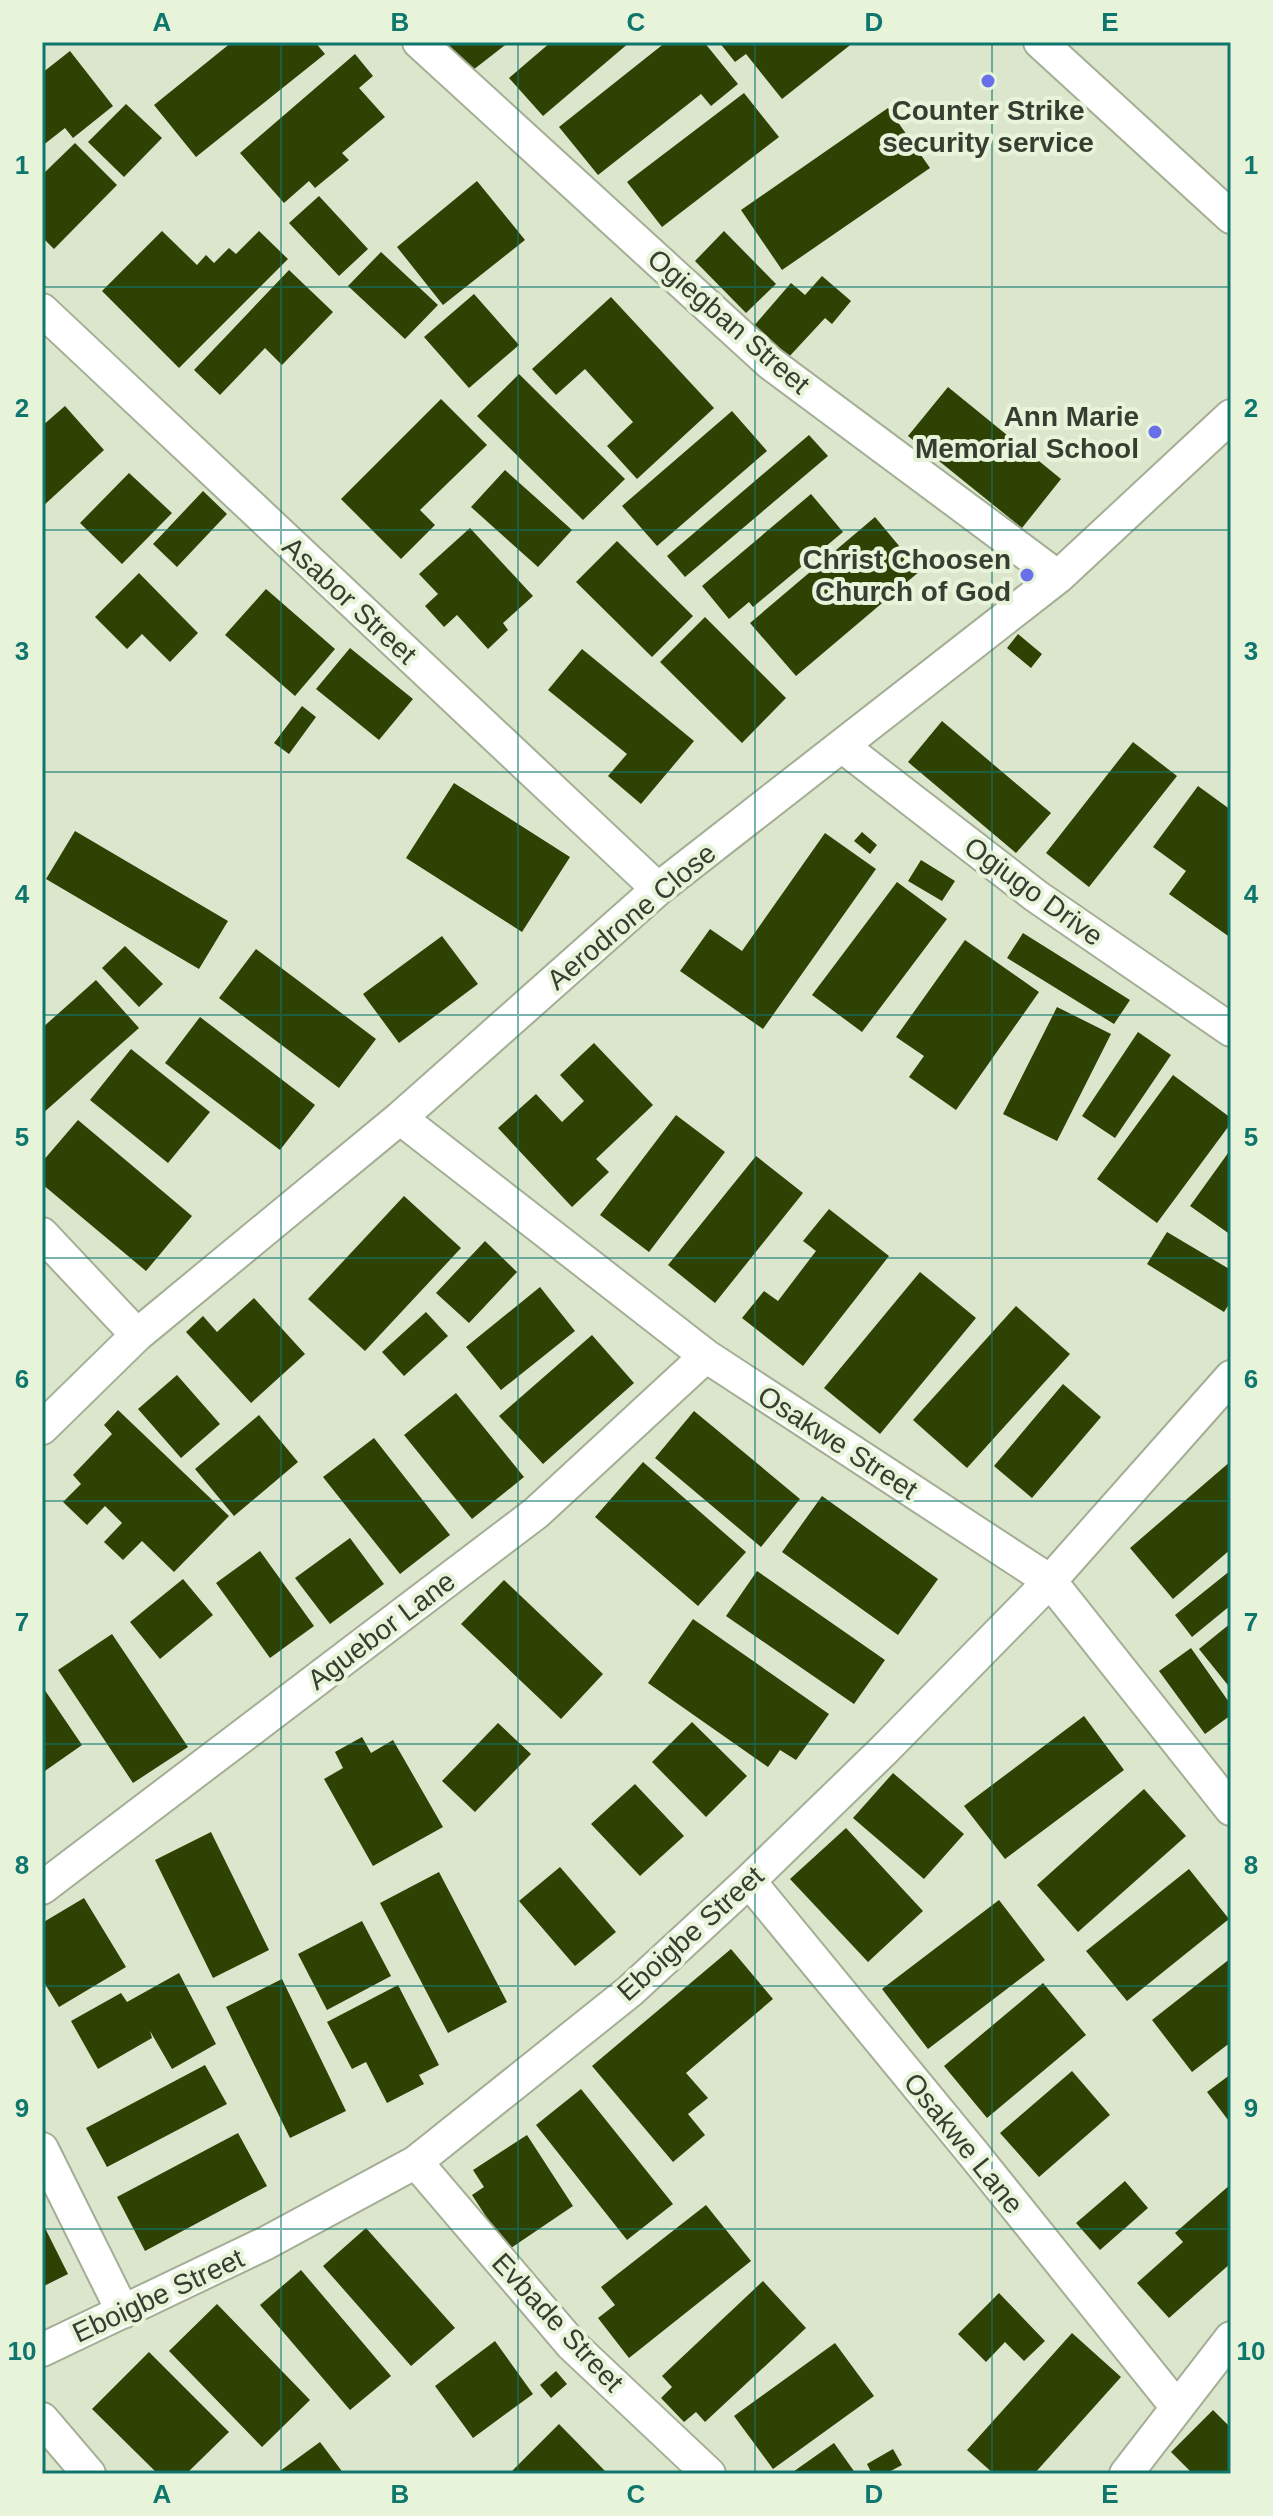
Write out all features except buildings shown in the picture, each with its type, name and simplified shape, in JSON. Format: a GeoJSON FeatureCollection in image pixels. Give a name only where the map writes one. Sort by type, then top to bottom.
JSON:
{"type":"FeatureCollection","features":[{"type":"Feature","properties":{"kind":"street","name":"Ogiegban Street"},"geometry":{"type":"LineString","coordinates":[[419,42],[770,363],[1058,577]]}},
{"type":"Feature","properties":{"kind":"street"},"geometry":{"type":"LineString","coordinates":[[1040,42],[1231,217]]}},
{"type":"Feature","properties":{"kind":"street","name":"Asabor Street"},"geometry":{"type":"LineString","coordinates":[[42,310],[658,889]]}},
{"type":"Feature","properties":{"kind":"street","name":"Aerodrone Close"},"geometry":{"type":"LineString","coordinates":[[42,1428],[137,1335],[400,1118],[658,889],[1058,577],[1231,416]]}},
{"type":"Feature","properties":{"kind":"street","name":"Ogiugo Drive"},"geometry":{"type":"LineString","coordinates":[[842,746],[1036,896],[1231,1030]]}},
{"type":"Feature","properties":{"kind":"street","name":"Osakwe Street"},"geometry":{"type":"LineString","coordinates":[[400,1118],[706,1356],[1050,1581],[1231,1809]]}},
{"type":"Feature","properties":{"kind":"street"},"geometry":{"type":"LineString","coordinates":[[42,1234],[137,1335]]}},
{"type":"Feature","properties":{"kind":"street","name":"Aguebor Lane"},"geometry":{"type":"LineString","coordinates":[[42,1888],[536,1513],[706,1356]]}},
{"type":"Feature","properties":{"kind":"street","name":"Eboigbe Street"},"geometry":{"type":"LineString","coordinates":[[42,2350],[266,2243],[416,2162],[630,1991],[884,1750],[1050,1581],[1231,1377]]}},
{"type":"Feature","properties":{"kind":"street","name":"Osakwe Lane"},"geometry":{"type":"LineString","coordinates":[[749,1881],[1176,2406]]}},
{"type":"Feature","properties":{"kind":"street"},"geometry":{"type":"LineString","coordinates":[[42,2149],[123,2312]]}},
{"type":"Feature","properties":{"kind":"street","name":"Evbade Street"},"geometry":{"type":"LineString","coordinates":[[416,2162],[572,2345],[709,2474]]}},
{"type":"Feature","properties":{"kind":"street"},"geometry":{"type":"LineString","coordinates":[[1126,2474],[1231,2338]]}},
{"type":"Feature","properties":{"kind":"street"},"geometry":{"type":"LineString","coordinates":[[42,2419],[89,2474]]}},
{"type":"Feature","properties":{"kind":"place","name":"Counter Strike security service"},"geometry":{"type":"Point","coordinates":[988,81]}},
{"type":"Feature","properties":{"kind":"place","name":"Ann Marie Memorial School"},"geometry":{"type":"Point","coordinates":[1155,432]}},
{"type":"Feature","properties":{"kind":"place","name":"Christ Choosen Church of God"},"geometry":{"type":"Point","coordinates":[1027,575]}}]}
